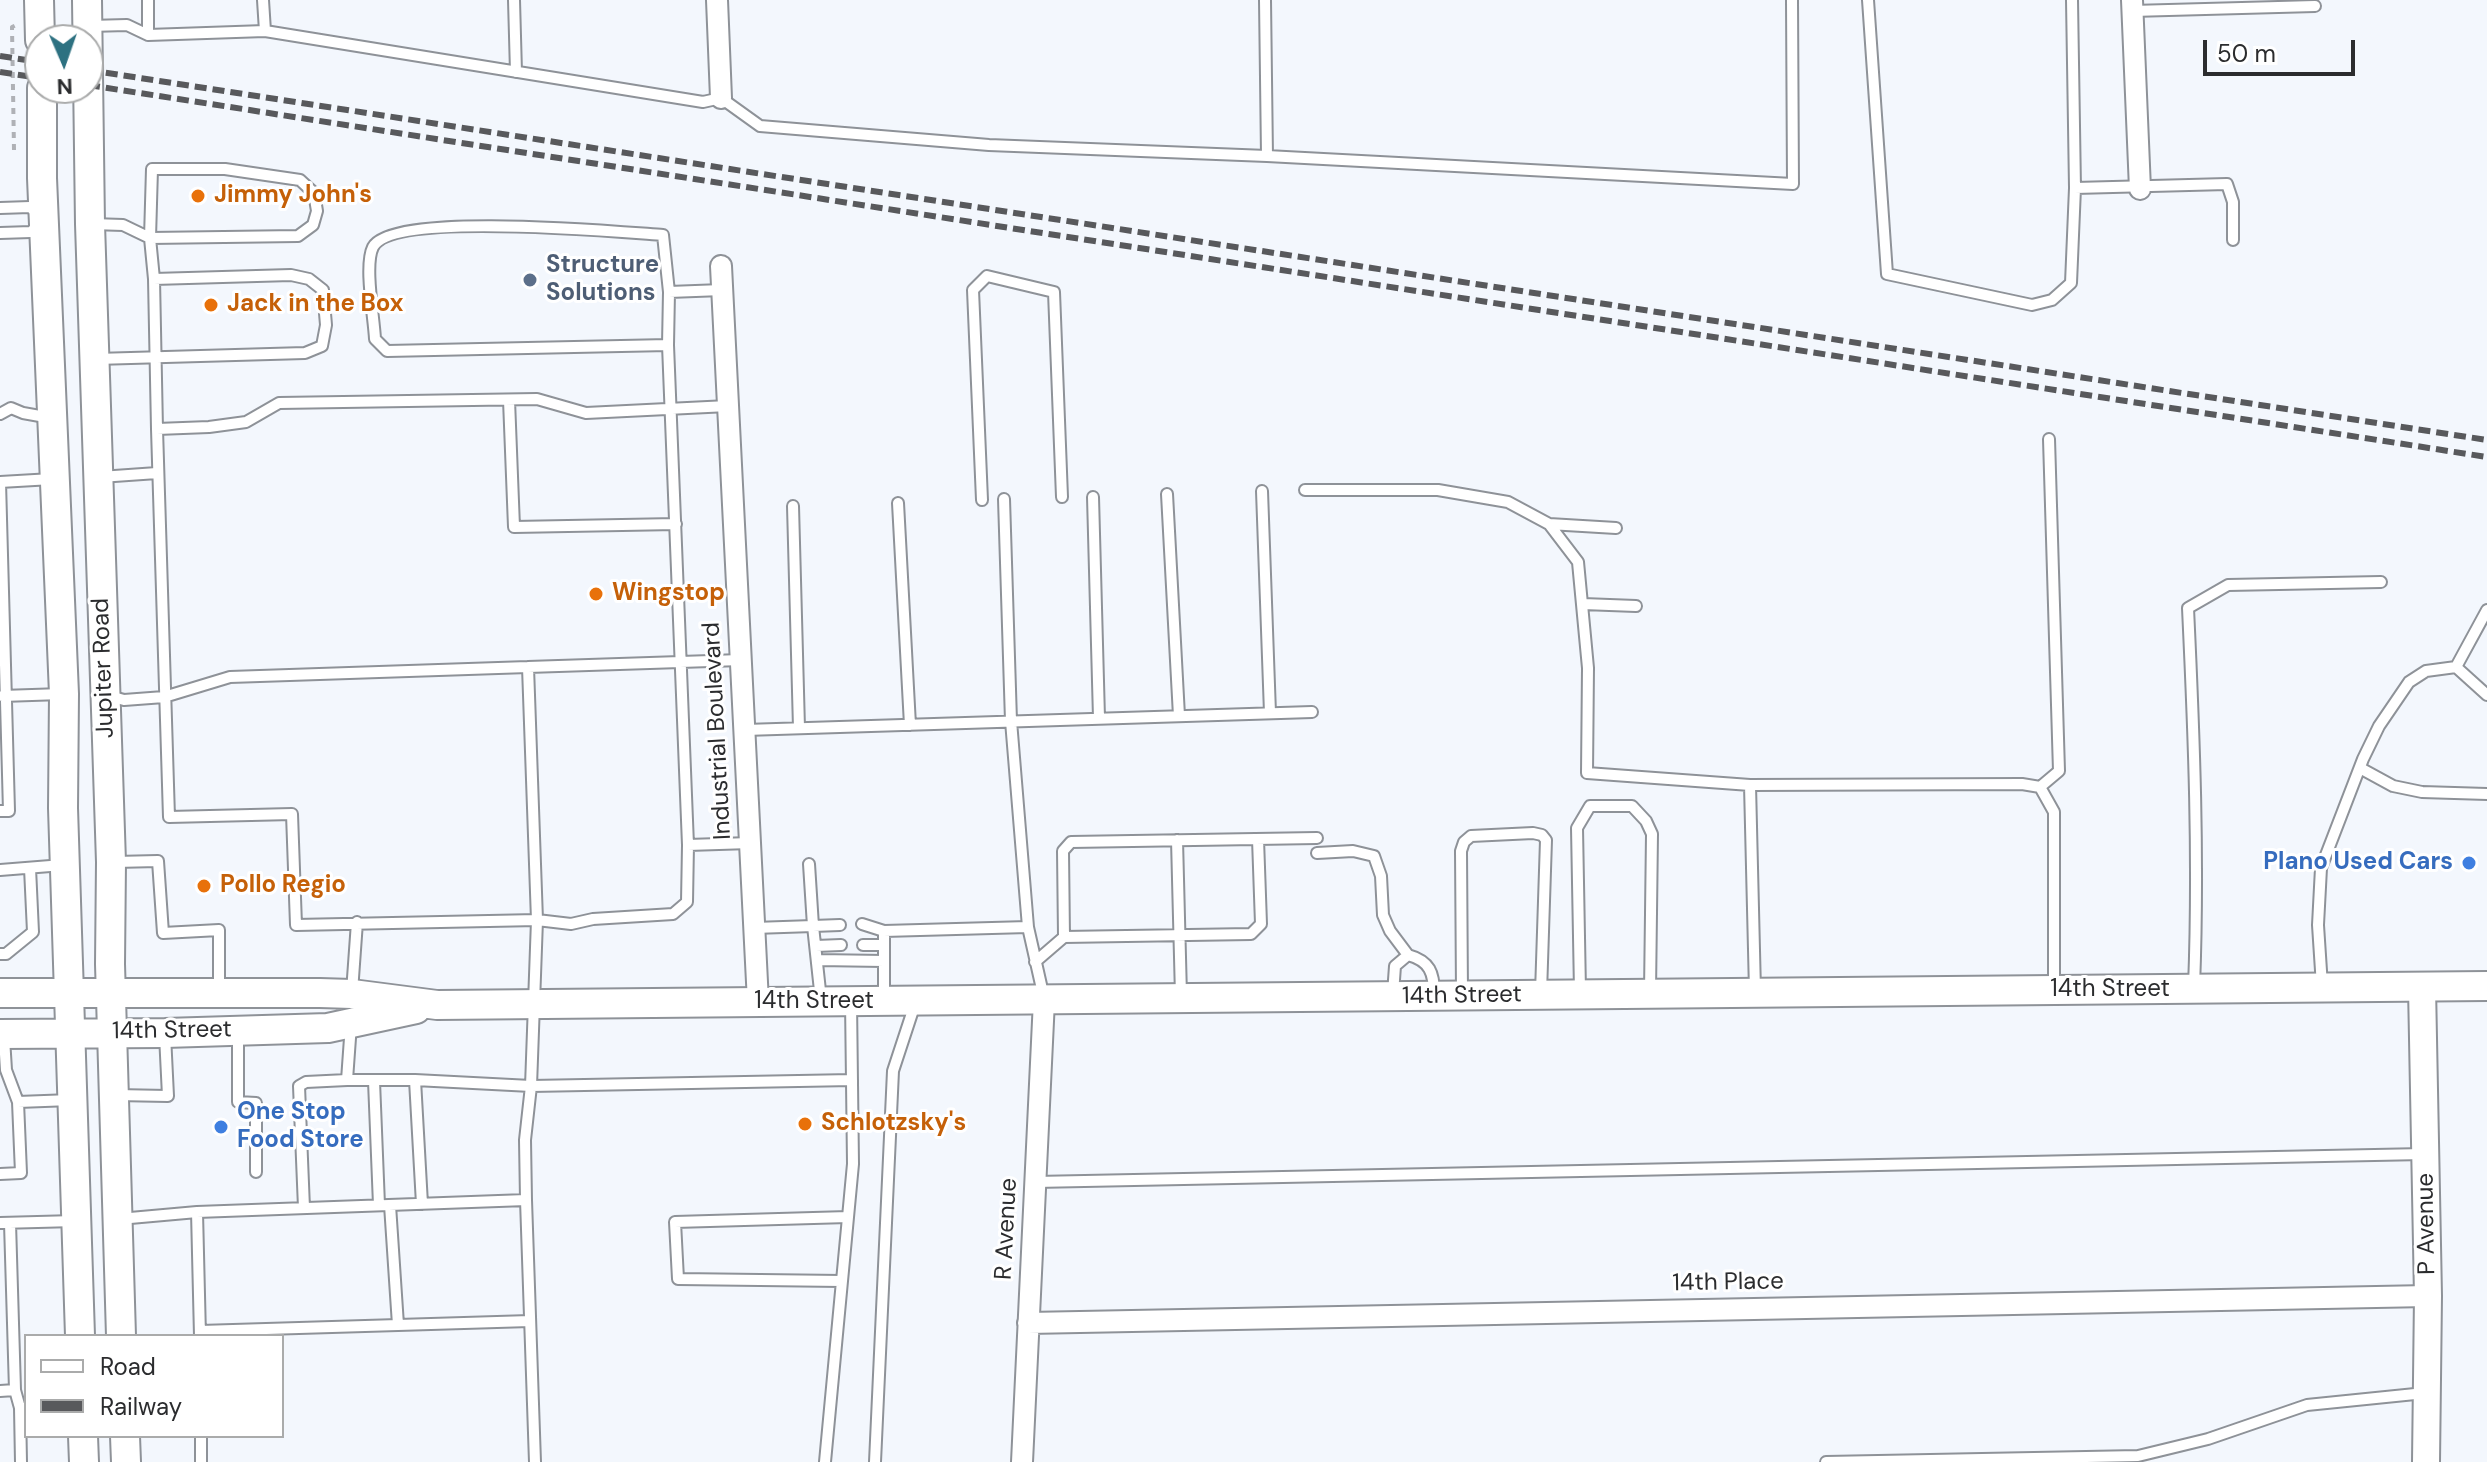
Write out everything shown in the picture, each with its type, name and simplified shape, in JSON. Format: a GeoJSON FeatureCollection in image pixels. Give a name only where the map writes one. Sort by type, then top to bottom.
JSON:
{"type":"FeatureCollection","features":[{"type":"Feature","properties":{"kind":"main road","name":"Jupiter Road"},"geometry":{"type":"LineString","coordinates":[[88,13],[90,224],[111,862],[113,1095],[121,1334]]}},
{"type":"Feature","properties":{"kind":"main road","name":"Jupiter Road"},"geometry":{"type":"LineString","coordinates":[[42,104],[64,694],[65,865],[80,1334]]}},
{"type":"Feature","properties":{"kind":"main road"},"geometry":{"type":"LineString","coordinates":[[45,219],[90,224]]}},
{"type":"Feature","properties":{"kind":"main road"},"geometry":{"type":"LineString","coordinates":[[55,479],[98,477]]}},
{"type":"Feature","properties":{"kind":"main road"},"geometry":{"type":"LineString","coordinates":[[64,694],[104,694]]}},
{"type":"Feature","properties":{"kind":"main road","name":"14th Street"},"geometry":{"type":"LineString","coordinates":[[0,993],[352,994],[437,1005],[2487,986]]}},
{"type":"Feature","properties":{"kind":"main road","name":"14th Street"},"geometry":{"type":"LineString","coordinates":[[2,1034],[328,1028],[437,1005]]}},
{"type":"Feature","properties":{"kind":"main road"},"geometry":{"type":"LineString","coordinates":[[77,1221],[117,1220]]}},
{"type":"Feature","properties":{"kind":"main road"},"geometry":{"type":"LineString","coordinates":[[83,1438],[84,1462]]}},
{"type":"Feature","properties":{"kind":"main road"},"geometry":{"type":"LineString","coordinates":[[125,1438],[126,1462]]}},
{"type":"Feature","properties":{"kind":"street"},"geometry":{"type":"LineString","coordinates":[[717,0],[721,98]]}},
{"type":"Feature","properties":{"kind":"street"},"geometry":{"type":"LineString","coordinates":[[2132,6],[2140,189]]}},
{"type":"Feature","properties":{"kind":"street","name":"Industrial Boulevard"},"geometry":{"type":"LineString","coordinates":[[721,266],[758,1002]]}},
{"type":"Feature","properties":{"kind":"street","name":"P Avenue"},"geometry":{"type":"LineString","coordinates":[[2422,987],[2428,1296],[2426,1462]]}},
{"type":"Feature","properties":{"kind":"street","name":"R Avenue"},"geometry":{"type":"LineString","coordinates":[[1022,1462],[1044,1000]]}},
{"type":"Feature","properties":{"kind":"street","name":"14th Place"},"geometry":{"type":"LineString","coordinates":[[1028,1323],[2428,1296]]}},
{"type":"Feature","properties":{"kind":"lane"},"geometry":{"type":"LineString","coordinates":[[148,0],[148,35]]}},
{"type":"Feature","properties":{"kind":"lane"},"geometry":{"type":"LineString","coordinates":[[263,0],[265,31]]}},
{"type":"Feature","properties":{"kind":"lane"},"geometry":{"type":"LineString","coordinates":[[514,0],[516,72]]}},
{"type":"Feature","properties":{"kind":"lane"},"geometry":{"type":"LineString","coordinates":[[1265,0],[1267,156]]}},
{"type":"Feature","properties":{"kind":"lane"},"geometry":{"type":"LineString","coordinates":[[88,13],[148,35],[265,31],[703,102],[721,98],[760,126],[989,145],[1267,156],[1793,184],[1792,0]]}},
{"type":"Feature","properties":{"kind":"lane"},"geometry":{"type":"LineString","coordinates":[[1868,0],[1887,274],[2032,305],[2052,300],[2071,283],[2075,188],[2072,0]]}},
{"type":"Feature","properties":{"kind":"lane"},"geometry":{"type":"LineString","coordinates":[[2132,6],[2315,6]]}},
{"type":"Feature","properties":{"kind":"lane"},"geometry":{"type":"LineString","coordinates":[[90,224],[123,225],[150,238],[298,236],[313,225],[317,211],[314,193],[300,180],[225,169],[152,169],[150,238],[154,279],[157,473],[169,817],[292,814],[296,925],[537,920],[571,924],[593,919],[673,914],[687,902],[688,845],[668,345],[669,292],[663,235],[470,225],[389,233],[374,245],[370,260],[375,339],[387,351],[668,345]]}},
{"type":"Feature","properties":{"kind":"lane"},"geometry":{"type":"LineString","coordinates":[[2075,188],[2140,189],[2227,184],[2233,202],[2233,240]]}},
{"type":"Feature","properties":{"kind":"lane"},"geometry":{"type":"LineString","coordinates":[[0,208],[30,207],[45,219],[31,232],[0,233]]}},
{"type":"Feature","properties":{"kind":"lane"},"geometry":{"type":"LineString","coordinates":[[94,359],[305,353],[322,346],[326,325],[323,290],[309,279],[291,275],[154,279]]}},
{"type":"Feature","properties":{"kind":"lane"},"geometry":{"type":"LineString","coordinates":[[982,500],[973,290],[987,276],[1054,292],[1062,497]]}},
{"type":"Feature","properties":{"kind":"lane"},"geometry":{"type":"LineString","coordinates":[[669,292],[722,290]]}},
{"type":"Feature","properties":{"kind":"lane"},"geometry":{"type":"LineString","coordinates":[[157,429],[246,422],[279,403],[537,399],[586,413],[728,406]]}},
{"type":"Feature","properties":{"kind":"lane"},"geometry":{"type":"LineString","coordinates":[[509,400],[514,527],[676,524]]}},
{"type":"Feature","properties":{"kind":"lane"},"geometry":{"type":"LineString","coordinates":[[0,414],[11,408],[53,418]]}},
{"type":"Feature","properties":{"kind":"lane"},"geometry":{"type":"LineString","coordinates":[[1305,490],[1438,490],[1508,502],[1549,524],[1578,562],[1588,668],[1587,773],[1750,785],[2022,784],[2040,787],[2059,771],[2049,439]]}},
{"type":"Feature","properties":{"kind":"lane"},"geometry":{"type":"LineString","coordinates":[[98,477],[157,473]]}},
{"type":"Feature","properties":{"kind":"lane"},"geometry":{"type":"LineString","coordinates":[[0,811],[9,811],[4,760],[0,482],[55,479]]}},
{"type":"Feature","properties":{"kind":"lane"},"geometry":{"type":"LineString","coordinates":[[1262,491],[1270,713]]}},
{"type":"Feature","properties":{"kind":"lane"},"geometry":{"type":"LineString","coordinates":[[1167,494],[1179,716]]}},
{"type":"Feature","properties":{"kind":"lane"},"geometry":{"type":"LineString","coordinates":[[1093,497],[1099,718]]}},
{"type":"Feature","properties":{"kind":"lane"},"geometry":{"type":"LineString","coordinates":[[1004,499],[1011,721],[1028,927],[1044,1000]]}},
{"type":"Feature","properties":{"kind":"lane"},"geometry":{"type":"LineString","coordinates":[[898,503],[910,725]]}},
{"type":"Feature","properties":{"kind":"lane"},"geometry":{"type":"LineString","coordinates":[[793,506],[799,728]]}},
{"type":"Feature","properties":{"kind":"lane"},"geometry":{"type":"LineString","coordinates":[[1549,524],[1616,528]]}},
{"type":"Feature","properties":{"kind":"lane"},"geometry":{"type":"LineString","coordinates":[[2194,989],[2196,789],[2188,608],[2228,585],[2381,582]]}},
{"type":"Feature","properties":{"kind":"lane"},"geometry":{"type":"LineString","coordinates":[[1583,604],[1636,606]]}},
{"type":"Feature","properties":{"kind":"lane"},"geometry":{"type":"LineString","coordinates":[[2456,667],[2487,610]]}},
{"type":"Feature","properties":{"kind":"lane"},"geometry":{"type":"LineString","coordinates":[[104,694],[124,700],[164,697],[230,677],[741,660]]}},
{"type":"Feature","properties":{"kind":"lane"},"geometry":{"type":"LineString","coordinates":[[528,667],[537,920],[531,1086],[525,1140],[535,1462]]}},
{"type":"Feature","properties":{"kind":"lane"},"geometry":{"type":"LineString","coordinates":[[2322,988],[2318,925],[2321,868],[2379,726],[2409,682],[2426,671],[2456,667],[2487,695]]}},
{"type":"Feature","properties":{"kind":"lane"},"geometry":{"type":"LineString","coordinates":[[3,696],[64,694]]}},
{"type":"Feature","properties":{"kind":"lane"},"geometry":{"type":"LineString","coordinates":[[745,730],[1312,712]]}},
{"type":"Feature","properties":{"kind":"lane"},"geometry":{"type":"LineString","coordinates":[[2360,768],[2393,786],[2422,792],[2487,794]]}},
{"type":"Feature","properties":{"kind":"lane"},"geometry":{"type":"LineString","coordinates":[[1750,785],[1755,993]]}},
{"type":"Feature","properties":{"kind":"lane"},"geometry":{"type":"LineString","coordinates":[[2040,787],[2054,812],[2054,990]]}},
{"type":"Feature","properties":{"kind":"lane"},"geometry":{"type":"LineString","coordinates":[[1580,995],[1577,828],[1590,806],[1632,806],[1646,821],[1652,834],[1650,994]]}},
{"type":"Feature","properties":{"kind":"lane"},"geometry":{"type":"LineString","coordinates":[[1448,996],[1464,842],[1471,836],[1533,833],[1542,835],[1546,840],[1541,995]]}},
{"type":"Feature","properties":{"kind":"lane"},"geometry":{"type":"LineString","coordinates":[[1064,937],[1063,851],[1071,842],[1317,838]]}},
{"type":"Feature","properties":{"kind":"lane"},"geometry":{"type":"LineString","coordinates":[[1035,962],[1064,937],[1251,934],[1261,924],[1258,839]]}},
{"type":"Feature","properties":{"kind":"lane"},"geometry":{"type":"LineString","coordinates":[[1177,840],[1181,998]]}},
{"type":"Feature","properties":{"kind":"lane"},"geometry":{"type":"LineString","coordinates":[[688,845],[750,843]]}},
{"type":"Feature","properties":{"kind":"lane"},"geometry":{"type":"LineString","coordinates":[[1317,853],[1353,851],[1374,856],[1381,876],[1383,915],[1390,931],[1408,955],[1420,958],[1428,965],[1448,996]]}},
{"type":"Feature","properties":{"kind":"lane"},"geometry":{"type":"LineString","coordinates":[[111,862],[158,861],[163,933],[219,930],[219,993]]}},
{"type":"Feature","properties":{"kind":"lane"},"geometry":{"type":"LineString","coordinates":[[809,864],[821,1002]]}},
{"type":"Feature","properties":{"kind":"lane"},"geometry":{"type":"LineString","coordinates":[[0,870],[65,865]]}},
{"type":"Feature","properties":{"kind":"lane"},"geometry":{"type":"LineString","coordinates":[[0,954],[6,954],[33,932],[30,868]]}},
{"type":"Feature","properties":{"kind":"lane"},"geometry":{"type":"LineString","coordinates":[[347,1080],[357,922]]}},
{"type":"Feature","properties":{"kind":"lane"},"geometry":{"type":"LineString","coordinates":[[862,924],[884,931],[1028,927]]}},
{"type":"Feature","properties":{"kind":"lane"},"geometry":{"type":"LineString","coordinates":[[754,928],[840,925]]}},
{"type":"Feature","properties":{"kind":"lane"},"geometry":{"type":"LineString","coordinates":[[884,931],[884,1001]]}},
{"type":"Feature","properties":{"kind":"lane"},"geometry":{"type":"LineString","coordinates":[[816,946],[841,945]]}},
{"type":"Feature","properties":{"kind":"lane"},"geometry":{"type":"LineString","coordinates":[[863,945],[884,945]]}},
{"type":"Feature","properties":{"kind":"lane"},"geometry":{"type":"LineString","coordinates":[[1393,997],[1395,966],[1408,955]]}},
{"type":"Feature","properties":{"kind":"lane"},"geometry":{"type":"LineString","coordinates":[[818,960],[884,961]]}},
{"type":"Feature","properties":{"kind":"lane"},"geometry":{"type":"LineString","coordinates":[[825,1462],[853,1164],[851,1001]]}},
{"type":"Feature","properties":{"kind":"lane"},"geometry":{"type":"LineString","coordinates":[[875,1462],[893,1071],[916,1001]]}},
{"type":"Feature","properties":{"kind":"lane"},"geometry":{"type":"LineString","coordinates":[[238,1031],[238,1102],[256,1103],[256,1172]]}},
{"type":"Feature","properties":{"kind":"lane"},"geometry":{"type":"LineString","coordinates":[[113,1095],[168,1096],[165,1033]]}},
{"type":"Feature","properties":{"kind":"lane"},"geometry":{"type":"LineString","coordinates":[[0,1174],[21,1173],[18,1102],[3,1070],[2,1034]]}},
{"type":"Feature","properties":{"kind":"lane"},"geometry":{"type":"LineString","coordinates":[[304,1208],[299,1086],[306,1082],[415,1080],[531,1086],[852,1080]]}},
{"type":"Feature","properties":{"kind":"lane"},"geometry":{"type":"LineString","coordinates":[[415,1080],[422,1204]]}},
{"type":"Feature","properties":{"kind":"lane"},"geometry":{"type":"LineString","coordinates":[[374,1081],[398,1325]]}},
{"type":"Feature","properties":{"kind":"lane"},"geometry":{"type":"LineString","coordinates":[[18,1102],[73,1100]]}},
{"type":"Feature","properties":{"kind":"lane"},"geometry":{"type":"LineString","coordinates":[[1035,1182],[2426,1154]]}},
{"type":"Feature","properties":{"kind":"lane"},"geometry":{"type":"LineString","coordinates":[[117,1220],[197,1212],[526,1200]]}},
{"type":"Feature","properties":{"kind":"lane"},"geometry":{"type":"LineString","coordinates":[[197,1212],[200,1333],[530,1321]]}},
{"type":"Feature","properties":{"kind":"lane"},"geometry":{"type":"LineString","coordinates":[[842,1281],[678,1279],[675,1222],[848,1217]]}},
{"type":"Feature","properties":{"kind":"lane"},"geometry":{"type":"LineString","coordinates":[[21,1462],[23,1408],[15,1390],[5,1223],[77,1221]]}},
{"type":"Feature","properties":{"kind":"lane"},"geometry":{"type":"LineString","coordinates":[[0,1391],[15,1390]]}},
{"type":"Feature","properties":{"kind":"lane"},"geometry":{"type":"LineString","coordinates":[[1826,1462],[2138,1456],[2208,1439],[2307,1405],[2427,1393]]}},
{"type":"Feature","properties":{"kind":"lane"},"geometry":{"type":"LineString","coordinates":[[201,1438],[201,1462]]}},
{"type":"Feature","properties":{"kind":"path"},"geometry":{"type":"LineString","coordinates":[[14,150],[12,27],[18,24],[28,6]]}},
{"type":"Feature","properties":{"kind":"railway"},"geometry":{"type":"LineString","coordinates":[[0,56],[24,60]]}},
{"type":"Feature","properties":{"kind":"railway"},"geometry":{"type":"LineString","coordinates":[[0,72],[24,76]]}},
{"type":"Feature","properties":{"kind":"railway"},"geometry":{"type":"LineString","coordinates":[[104,72],[2487,440]]}},
{"type":"Feature","properties":{"kind":"railway"},"geometry":{"type":"LineString","coordinates":[[104,87],[2487,457]]}},
{"type":"Feature","properties":{"kind":"place","name":"Jimmy John's"},"geometry":{"type":"Point","coordinates":[198,196]}},
{"type":"Feature","properties":{"kind":"place","name":"Structure Solutions"},"geometry":{"type":"Point","coordinates":[530,280]}},
{"type":"Feature","properties":{"kind":"place","name":"Jack in the Box"},"geometry":{"type":"Point","coordinates":[211,305]}},
{"type":"Feature","properties":{"kind":"place","name":"Wingstop"},"geometry":{"type":"Point","coordinates":[596,594]}},
{"type":"Feature","properties":{"kind":"place","name":"Plano Used Cars"},"geometry":{"type":"Point","coordinates":[2469,863]}},
{"type":"Feature","properties":{"kind":"place","name":"Pollo Regio"},"geometry":{"type":"Point","coordinates":[204,886]}},
{"type":"Feature","properties":{"kind":"place","name":"Schlotzsky's"},"geometry":{"type":"Point","coordinates":[805,1124]}},
{"type":"Feature","properties":{"kind":"place","name":"One Stop Food Store"},"geometry":{"type":"Point","coordinates":[221,1127]}}]}
